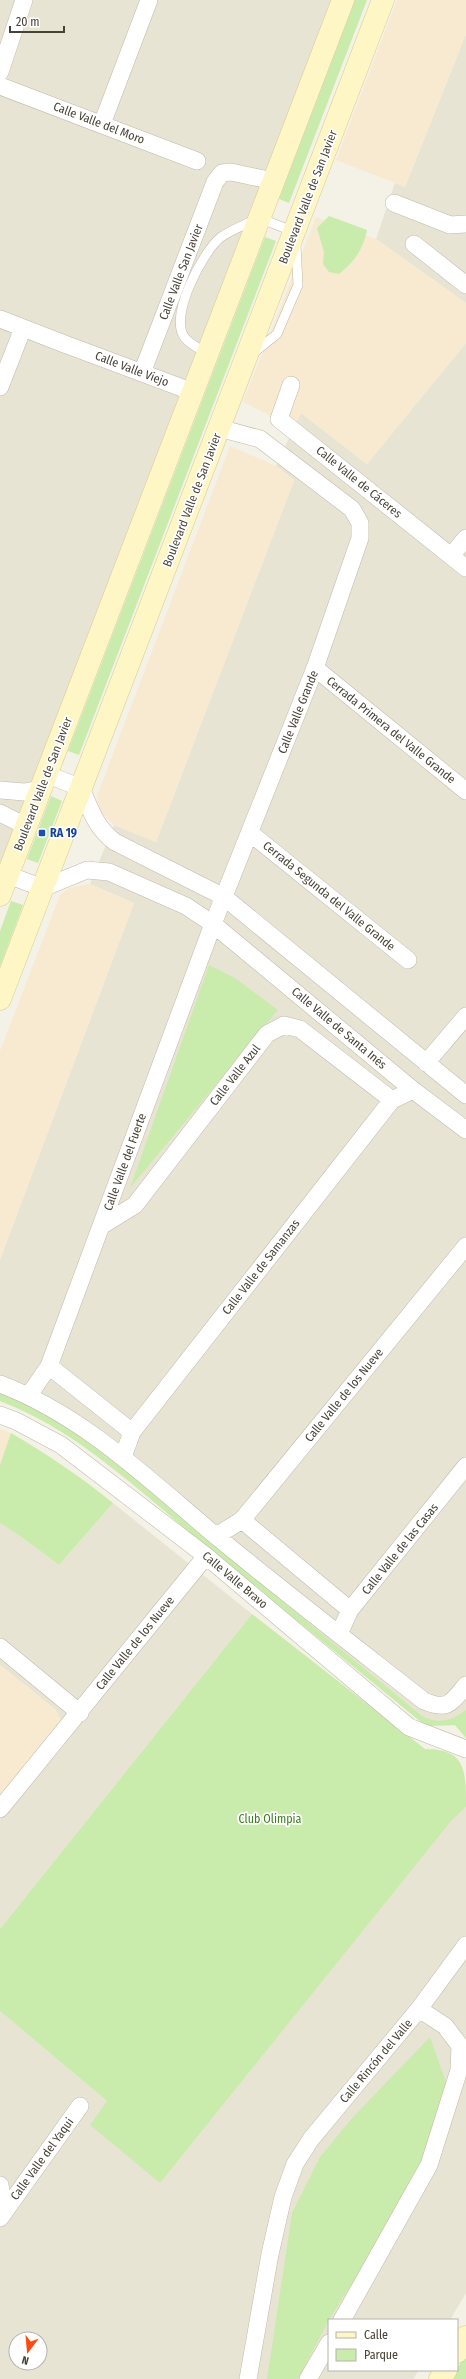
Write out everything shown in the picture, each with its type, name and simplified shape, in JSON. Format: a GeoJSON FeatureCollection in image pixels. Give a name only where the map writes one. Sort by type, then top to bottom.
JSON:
{"type":"FeatureCollection","features":[{"type":"Feature","properties":{"kind":"main road","name":"Boulevard Valle de San Javier"},"geometry":{"type":"LineString","coordinates":[[0,895],[343,0]]}},
{"type":"Feature","properties":{"kind":"main road","name":"Boulevard Valle de San Javier"},"geometry":{"type":"LineString","coordinates":[[0,999],[384,0]]}},
{"type":"Feature","properties":{"kind":"main road"},"geometry":{"type":"LineString","coordinates":[[458,2350],[466,2337]]}},
{"type":"Feature","properties":{"kind":"street"},"geometry":{"type":"LineString","coordinates":[[0,72],[24,0]]}},
{"type":"Feature","properties":{"kind":"street"},"geometry":{"type":"LineString","coordinates":[[102,124],[149,0]]}},
{"type":"Feature","properties":{"kind":"street","name":"Calle Valle del Moro"},"geometry":{"type":"LineString","coordinates":[[0,86],[197,161]]}},
{"type":"Feature","properties":{"kind":"street","name":"Calle Valle San Javier"},"geometry":{"type":"LineString","coordinates":[[142,373],[215,182],[222,173],[231,172],[273,181]]}},
{"type":"Feature","properties":{"kind":"street"},"geometry":{"type":"LineString","coordinates":[[394,203],[450,225],[466,224]]}},
{"type":"Feature","properties":{"kind":"street"},"geometry":{"type":"LineString","coordinates":[[414,244],[466,285]]}},
{"type":"Feature","properties":{"kind":"street","name":"Calle Valle Viejo"},"geometry":{"type":"LineString","coordinates":[[0,319],[193,392]]}},
{"type":"Feature","properties":{"kind":"street"},"geometry":{"type":"LineString","coordinates":[[0,387],[23,328]]}},
{"type":"Feature","properties":{"kind":"street","name":"Calle Valle de Cáceres"},"geometry":{"type":"LineString","coordinates":[[291,385],[279,419],[466,568]]}},
{"type":"Feature","properties":{"kind":"street","name":"Calle Valle Grande"},"geometry":{"type":"LineString","coordinates":[[219,428],[260,439],[352,509],[360,523],[360,538],[315,668],[224,897]]}},
{"type":"Feature","properties":{"kind":"street"},"geometry":{"type":"LineString","coordinates":[[451,556],[466,538]]}},
{"type":"Feature","properties":{"kind":"street","name":"Cerrada Primera del Valle Grande"},"geometry":{"type":"LineString","coordinates":[[315,668],[466,791]]}},
{"type":"Feature","properties":{"kind":"street"},"geometry":{"type":"LineString","coordinates":[[0,790],[24,792],[43,782],[81,788],[96,824],[105,835],[115,842],[224,897],[466,1095]]}},
{"type":"Feature","properties":{"kind":"street"},"geometry":{"type":"LineString","coordinates":[[0,813],[26,826]]}},
{"type":"Feature","properties":{"kind":"street","name":"Cerrada Segunda del Valle Grande"},"geometry":{"type":"LineString","coordinates":[[250,833],[408,960]]}},
{"type":"Feature","properties":{"kind":"street","name":"Calle Valle de Santa Inés"},"geometry":{"type":"LineString","coordinates":[[43,888],[87,870],[109,872],[186,906],[213,924],[413,1090],[466,1130]]}},
{"type":"Feature","properties":{"kind":"street"},"geometry":{"type":"LineString","coordinates":[[8,875],[43,888]]}},
{"type":"Feature","properties":{"kind":"street","name":"Calle Valle del Fuerte"},"geometry":{"type":"LineString","coordinates":[[29,1394],[49,1366],[224,897]]}},
{"type":"Feature","properties":{"kind":"street"},"geometry":{"type":"LineString","coordinates":[[426,1063],[466,1016]]}},
{"type":"Feature","properties":{"kind":"street","name":"Calle Valle Azul"},"geometry":{"type":"LineString","coordinates":[[101,1226],[135,1205],[267,1034],[284,1025],[300,1028],[392,1100]]}},
{"type":"Feature","properties":{"kind":"street","name":"Calle Valle de Samanzas"},"geometry":{"type":"LineString","coordinates":[[123,1457],[132,1432],[392,1100],[413,1090]]}},
{"type":"Feature","properties":{"kind":"street","name":"Calle Valle de los Nueve"},"geometry":{"type":"LineString","coordinates":[[216,1536],[242,1520],[466,1246]]}},
{"type":"Feature","properties":{"kind":"street"},"geometry":{"type":"LineString","coordinates":[[49,1366],[132,1432]]}},
{"type":"Feature","properties":{"kind":"street","name":"Calle Valle Bravo"},"geometry":{"type":"LineString","coordinates":[[0,1384],[29,1394],[78,1423],[123,1457],[216,1536],[424,1701],[438,1707],[451,1703],[466,1685]]}},
{"type":"Feature","properties":{"kind":"street","name":"Calle Valle Bravo"},"geometry":{"type":"LineString","coordinates":[[0,1415],[16,1421],[61,1445],[206,1556],[409,1727],[466,1749]]}},
{"type":"Feature","properties":{"kind":"street","name":"Calle Valle de las Casas"},"geometry":{"type":"LineString","coordinates":[[339,1634],[350,1610],[466,1466]]}},
{"type":"Feature","properties":{"kind":"street"},"geometry":{"type":"LineString","coordinates":[[242,1520],[350,1610]]}},
{"type":"Feature","properties":{"kind":"street","name":"Calle Valle de los Nueve"},"geometry":{"type":"LineString","coordinates":[[0,1809],[80,1713],[206,1556]]}},
{"type":"Feature","properties":{"kind":"street"},"geometry":{"type":"LineString","coordinates":[[0,1647],[80,1713]]}},
{"type":"Feature","properties":{"kind":"street"},"geometry":{"type":"LineString","coordinates":[[419,2009],[466,1945]]}},
{"type":"Feature","properties":{"kind":"street","name":"Calle Rincón del Valle"},"geometry":{"type":"LineString","coordinates":[[248,2379],[270,2254],[283,2197],[295,2164],[311,2139],[419,2009],[445,2026],[460,2046],[460,2070],[429,2165],[343,2319]]}},
{"type":"Feature","properties":{"kind":"street","name":"Calle Valle del Yaqui"},"geometry":{"type":"LineString","coordinates":[[2,2215],[80,2106]]}},
{"type":"Feature","properties":{"kind":"street","name":"Calle Valle del Yaqui"},"geometry":{"type":"LineString","coordinates":[[0,2185],[2,2215]]}},
{"type":"Feature","properties":{"kind":"street"},"geometry":{"type":"LineString","coordinates":[[308,2379],[328,2345]]}},
{"type":"Feature","properties":{"kind":"lane"},"geometry":{"type":"LineString","coordinates":[[207,354],[185,337],[179,322],[181,308],[205,254],[221,238],[259,218],[295,231]]}},
{"type":"Feature","properties":{"kind":"shaded area"},"geometry":{"type":"Polygon","coordinates":[[[0,0],[333,0],[0,874],[0,0]]]}},
{"type":"Feature","properties":{"kind":"shaded area"},"geometry":{"type":"Polygon","coordinates":[[[397,0],[466,0],[466,34],[405,187],[336,160],[397,0]]]}},
{"type":"Feature","properties":{"kind":"shaded area"},"geometry":{"type":"Polygon","coordinates":[[[466,34],[466,303],[376,239],[395,183],[405,187],[466,34]]]}},
{"type":"Feature","properties":{"kind":"shaded area"},"geometry":{"type":"Polygon","coordinates":[[[316,217],[376,239],[466,303],[466,343],[367,464],[301,413],[294,427],[243,402],[316,217]]]}},
{"type":"Feature","properties":{"kind":"shaded area"},"geometry":{"type":"Polygon","coordinates":[[[466,343],[466,1738],[455,1725],[428,1726],[421,1722],[127,1480],[65,1432],[19,1408],[0,1401],[0,1260],[134,903],[90,884],[114,825],[156,842],[294,480],[276,466],[301,413],[367,464],[466,343]]]}},
{"type":"Feature","properties":{"kind":"shaded area"},"geometry":{"type":"Polygon","coordinates":[[[230,446],[276,466],[294,481],[156,842],[114,825],[99,811],[97,796],[230,446]]]}},
{"type":"Feature","properties":{"kind":"shaded area"},"geometry":{"type":"Polygon","coordinates":[[[90,884],[134,903],[0,1260],[0,1051],[60,895],[69,888],[90,884]]]}},
{"type":"Feature","properties":{"kind":"shaded area"},"geometry":{"type":"Polygon","coordinates":[[[0,1429],[11,1433],[0,1465],[0,1429]]]}},
{"type":"Feature","properties":{"kind":"shaded area"},"geometry":{"type":"Polygon","coordinates":[[[113,1503],[252,1614],[0,1929],[0,1795],[56,1729],[56,1710],[0,1665],[0,1523],[59,1565],[113,1503]]]}},
{"type":"Feature","properties":{"kind":"shaded area"},"geometry":{"type":"Polygon","coordinates":[[[0,1665],[56,1710],[61,1719],[56,1729],[0,1795],[0,1665]]]}},
{"type":"Feature","properties":{"kind":"shaded area"},"geometry":{"type":"Polygon","coordinates":[[[466,1807],[466,2293],[451,2319],[328,2319],[328,2371],[418,2371],[413,2379],[0,2379],[0,2011],[107,2101],[466,1807]]]}},
{"type":"Feature","properties":{"kind":"green space"},"geometry":{"type":"Polygon","coordinates":[[[355,0],[367,0],[289,203],[279,199],[355,0]]]}},
{"type":"Feature","properties":{"kind":"green space"},"geometry":{"type":"Polygon","coordinates":[[[329,216],[367,230],[363,244],[357,255],[339,274],[329,272],[323,264],[324,252],[317,228],[329,216]]]}},
{"type":"Feature","properties":{"kind":"green space"},"geometry":{"type":"Polygon","coordinates":[[[265,237],[276,241],[79,755],[68,751],[265,237]]]}},
{"type":"Feature","properties":{"kind":"green space"},"geometry":{"type":"Polygon","coordinates":[[[51,796],[62,801],[38,863],[27,859],[51,796]]]}},
{"type":"Feature","properties":{"kind":"green space"},"geometry":{"type":"Polygon","coordinates":[[[11,901],[23,905],[0,966],[0,931],[11,901]]]}},
{"type":"Feature","properties":{"kind":"green space"},"geometry":{"type":"Polygon","coordinates":[[[209,965],[235,978],[278,1010],[130,1188],[209,965]]]}},
{"type":"Feature","properties":{"kind":"green space"},"geometry":{"type":"Polygon","coordinates":[[[0,1394],[53,1420],[102,1453],[422,1716],[428,1719],[440,1721],[451,1719],[466,1710],[466,1738],[455,1725],[428,1726],[421,1722],[211,1551],[112,1467],[58,1430],[30,1414],[0,1401],[0,1394]]]}},
{"type":"Feature","properties":{"kind":"green space"},"geometry":{"type":"Polygon","coordinates":[[[11,1433],[64,1466],[113,1503],[59,1565],[0,1523],[0,1465],[11,1433]]]}},
{"type":"Feature","properties":{"kind":"green space","name":"Club Olimpia"},"geometry":{"type":"Polygon","coordinates":[[[252,1614],[425,1749],[439,1750],[449,1753],[456,1758],[461,1764],[464,1772],[466,1807],[451,1821],[160,2183],[90,2125],[107,2101],[0,2011],[0,1929],[252,1614]]]}},
{"type":"Feature","properties":{"kind":"green space"},"geometry":{"type":"Polygon","coordinates":[[[430,2037],[448,2088],[417,2180],[330,2319],[328,2319],[328,2322],[298,2379],[267,2379],[292,2213],[320,2157],[353,2117],[430,2037]]]}},
{"type":"Feature","properties":{"kind":"green space"},"geometry":{"type":"Polygon","coordinates":[[[466,2354],[466,2379],[451,2379],[456,2371],[458,2371],[458,2367],[466,2354]]]}},
{"type":"Feature","properties":{"kind":"place","name":"RA 19"},"geometry":{"type":"Point","coordinates":[42,833]}}]}
